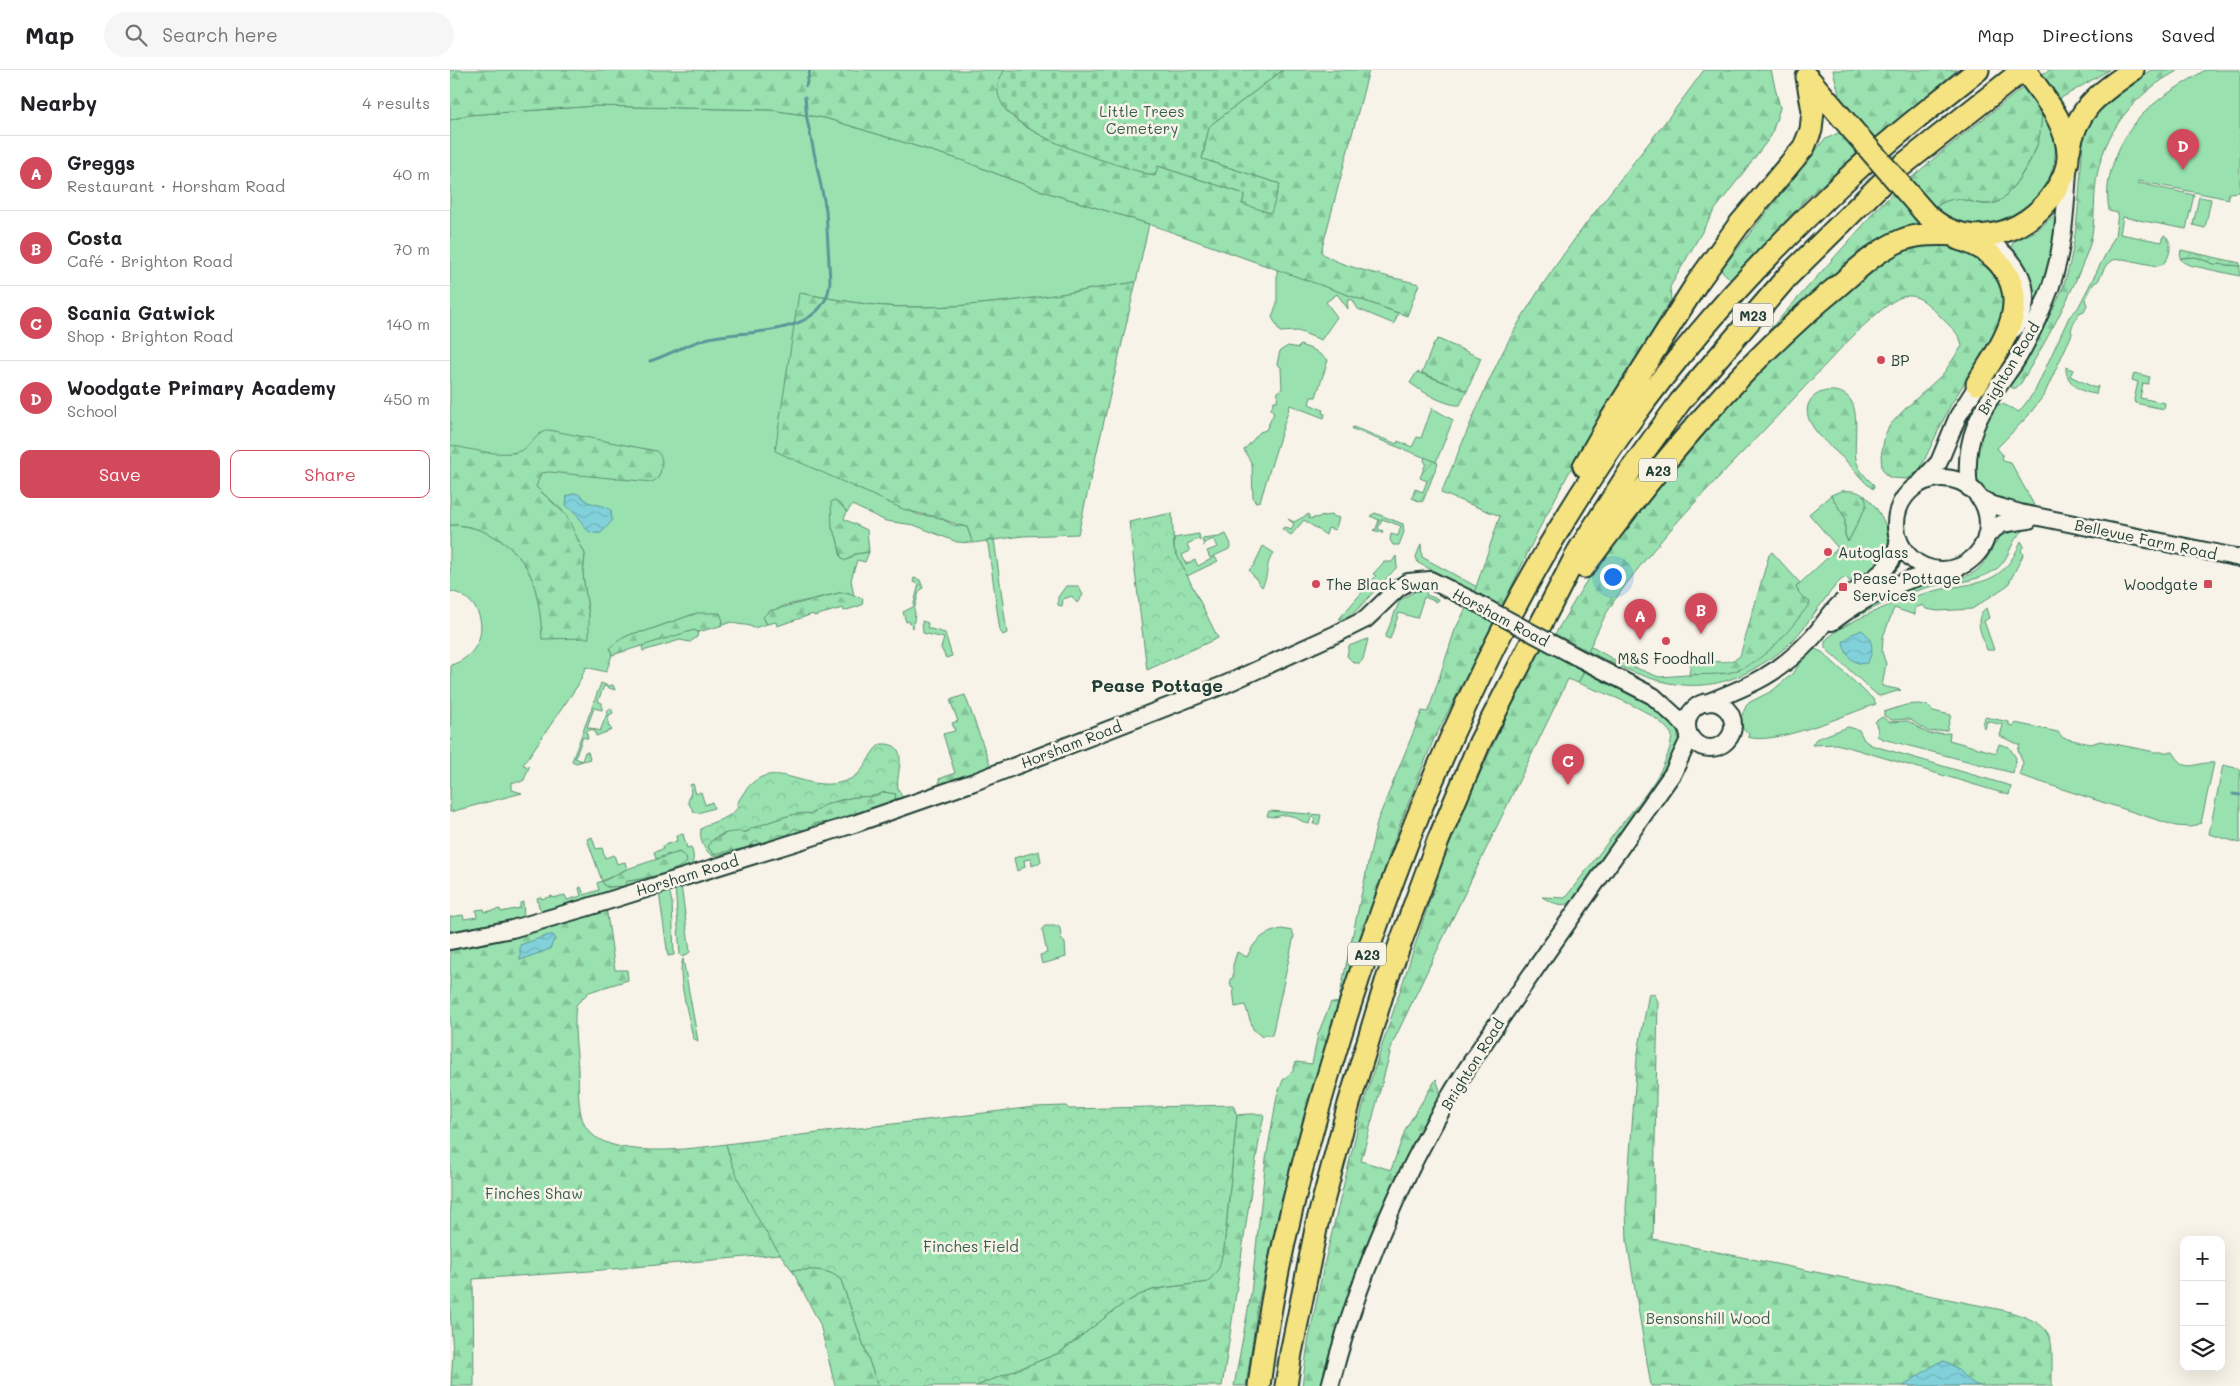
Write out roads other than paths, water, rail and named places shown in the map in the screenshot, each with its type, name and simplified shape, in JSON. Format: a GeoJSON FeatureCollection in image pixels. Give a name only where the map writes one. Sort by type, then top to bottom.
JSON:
{"type":"FeatureCollection","features":[{"type":"Feature","properties":{"kind":"highway","name":"M23"},"geometry":{"type":"LineString","coordinates":[[1549,547],[1598,468],[1632,420],[1664,378],[1745,282],[1842,183],[1890,140],[1978,70]]}},
{"type":"Feature","properties":{"kind":"highway","name":"M23"},"geometry":{"type":"LineString","coordinates":[[1544,615],[1579,550],[1630,471],[1680,402],[1734,336],[1788,276],[1890,175],[2024,70]]}},
{"type":"Feature","properties":{"kind":"highway"},"geometry":{"type":"LineString","coordinates":[[2024,70],[2063,129],[2068,158]]}},
{"type":"Feature","properties":{"kind":"highway"},"geometry":{"type":"LineString","coordinates":[[1803,72],[1925,213],[1942,225],[1974,235],[1990,235],[2010,230],[2034,217],[2058,186],[2068,158],[2074,127],[2081,114],[2101,93],[2133,70]]}},
{"type":"Feature","properties":{"kind":"highway","name":"A23"},"geometry":{"type":"LineString","coordinates":[[1258,1386],[1263,1348],[1288,1216],[1321,1097],[1362,968],[1414,822],[1456,725],[1495,645],[1549,547],[1585,466],[1654,348],[1724,244],[1804,147],[1813,120],[1813,100],[1803,72]]}},
{"type":"Feature","properties":{"kind":"highway","name":"A23"},"geometry":{"type":"LineString","coordinates":[[1929,235],[1964,241],[1982,249],[2001,266],[2012,286],[2015,302],[2011,322],[1978,384]]}},
{"type":"Feature","properties":{"kind":"highway","name":"A23"},"geometry":{"type":"LineString","coordinates":[[1286,1386],[1317,1224],[1349,1104],[1386,982],[1438,841],[1480,742],[1544,615],[1578,575],[1629,504],[1679,446],[1811,309],[1879,252],[1906,238],[1929,235],[1974,235]]}},
{"type":"Feature","properties":{"kind":"street","name":"Brighton Road"},"geometry":{"type":"LineString","coordinates":[[1973,492],[1966,468],[1967,453],[1975,424],[1995,390],[2015,362],[2042,310],[2052,283],[2063,230],[2068,158]]}},
{"type":"Feature","properties":{"kind":"street","name":"Brighton Road"},"geometry":{"type":"LineString","coordinates":[[1920,483],[1939,462],[1958,416],[2020,321],[2025,308],[2026,297],[2020,277],[2009,258],[1994,245],[1974,235]]}},
{"type":"Feature","properties":{"kind":"street"},"geometry":{"type":"LineString","coordinates":[[1702,704],[1719,704],[1730,713],[1732,731],[1729,738],[1718,747],[1710,748],[1696,744],[1688,732],[1690,714],[1702,704],[1755,684],[1779,668],[1814,635],[1843,601],[1889,565],[1896,552],[1898,508],[1904,495],[1920,483],[1929,480],[1945,479],[1955,481],[1973,492],[1987,518],[1986,536],[1980,551],[1972,560],[1958,568],[1913,578],[1880,592],[1841,615],[1814,635]]}},
{"type":"Feature","properties":{"kind":"street","name":"Bellevue Farm Road"},"geometry":{"type":"LineString","coordinates":[[1973,492],[2001,508],[2051,520],[2240,558]]}},
{"type":"Feature","properties":{"kind":"street","name":"Bellevue Farm Road"},"geometry":{"type":"LineString","coordinates":[[1986,536],[2001,524],[2019,521],[2051,520]]}},
{"type":"Feature","properties":{"kind":"street"},"geometry":{"type":"LineString","coordinates":[[1898,539],[1903,549],[1916,561],[1944,570]]}},
{"type":"Feature","properties":{"kind":"street","name":"Horsham Road"},"geometry":{"type":"LineString","coordinates":[[450,941],[512,929],[584,908],[863,821],[974,782],[1217,688],[1336,634],[1366,619],[1395,590],[1408,582],[1430,580],[1653,696],[1702,704]]}},
{"type":"Feature","properties":{"kind":"street"},"geometry":{"type":"LineString","coordinates":[[1732,719],[1738,703],[1755,684]]}},
{"type":"Feature","properties":{"kind":"street","name":"Horsham Road"},"geometry":{"type":"LineString","coordinates":[[1653,696],[1688,732]]}},
{"type":"Feature","properties":{"kind":"street","name":"Brighton Road"},"geometry":{"type":"LineString","coordinates":[[1330,1386],[1345,1332],[1372,1255],[1397,1195],[1437,1119],[1502,1015],[1673,773],[1688,732]]}},
{"type":"Feature","properties":{"kind":"street","name":"Brighton Road"},"geometry":{"type":"LineString","coordinates":[[1673,773],[1693,757],[1710,748]]}},
{"type":"Feature","properties":{"kind":"water"},"geometry":{"type":"Polygon","coordinates":[[[575,493],[588,502],[611,510],[612,521],[601,533],[592,533],[584,527],[577,515],[566,505],[567,496],[575,493]]]}},
{"type":"Feature","properties":{"kind":"water"},"geometry":{"type":"Polygon","coordinates":[[[1862,630],[1869,637],[1872,645],[1870,659],[1867,663],[1858,663],[1850,658],[1843,642],[1852,634],[1862,630]]]}},
{"type":"Feature","properties":{"kind":"water"},"geometry":{"type":"Polygon","coordinates":[[[549,935],[555,937],[550,949],[520,960],[520,945],[549,935]]]}},
{"type":"Feature","properties":{"kind":"water"},"geometry":{"type":"Polygon","coordinates":[[[1944,1361],[1954,1366],[1970,1381],[1980,1386],[1903,1386],[1937,1363],[1944,1361]]]}},
{"type":"Feature","properties":{"kind":"waterway"},"geometry":{"type":"LineString","coordinates":[[806,86],[810,70]]}},
{"type":"Feature","properties":{"kind":"waterway"},"geometry":{"type":"LineString","coordinates":[[650,361],[706,339],[785,327],[802,321],[816,312],[826,299],[830,281],[826,210],[807,119],[805,97]]}},
{"type":"Feature","properties":{"kind":"waterway"},"geometry":{"type":"LineString","coordinates":[[2233,794],[2240,795]]}},
{"type":"Feature","properties":{"kind":"place","name":"Woodgate Primary Academy"},"geometry":{"type":"Point","coordinates":[2183,170]}},
{"type":"Feature","properties":{"kind":"place","name":"BP"},"geometry":{"type":"Point","coordinates":[1881,360]}},
{"type":"Feature","properties":{"kind":"place","name":"Autoglass"},"geometry":{"type":"Point","coordinates":[1828,552]}},
{"type":"Feature","properties":{"kind":"place","name":"The Black Swan"},"geometry":{"type":"Point","coordinates":[1316,584]}},
{"type":"Feature","properties":{"kind":"place","name":"Woodgate"},"geometry":{"type":"Point","coordinates":[2208,584]}},
{"type":"Feature","properties":{"kind":"place","name":"Pease Pottage Services"},"geometry":{"type":"Point","coordinates":[1843,587]}},
{"type":"Feature","properties":{"kind":"place","name":"Costa"},"geometry":{"type":"Point","coordinates":[1701,634]}},
{"type":"Feature","properties":{"kind":"place","name":"Greggs"},"geometry":{"type":"Point","coordinates":[1640,640]}},
{"type":"Feature","properties":{"kind":"place","name":"M&S Foodhall"},"geometry":{"type":"Point","coordinates":[1666,641]}},
{"type":"Feature","properties":{"kind":"place","name":"Scania Gatwick"},"geometry":{"type":"Point","coordinates":[1568,785]}},
{"type":"Feature","properties":{"kind":"district","name":"Pease Pottage"},"geometry":{"type":"Point","coordinates":[1157,685]}},
{"type":"Feature","properties":{"kind":"park label","name":"Little Trees Cemetery"},"geometry":{"type":"Point","coordinates":[1142,120]}},
{"type":"Feature","properties":{"kind":"park label","name":"Finches Shaw"},"geometry":{"type":"Point","coordinates":[534,1193]}},
{"type":"Feature","properties":{"kind":"park label","name":"Finches Field"},"geometry":{"type":"Point","coordinates":[971,1246]}},
{"type":"Feature","properties":{"kind":"park label","name":"Bensonshill Wood"},"geometry":{"type":"Point","coordinates":[1708,1318]}}]}
